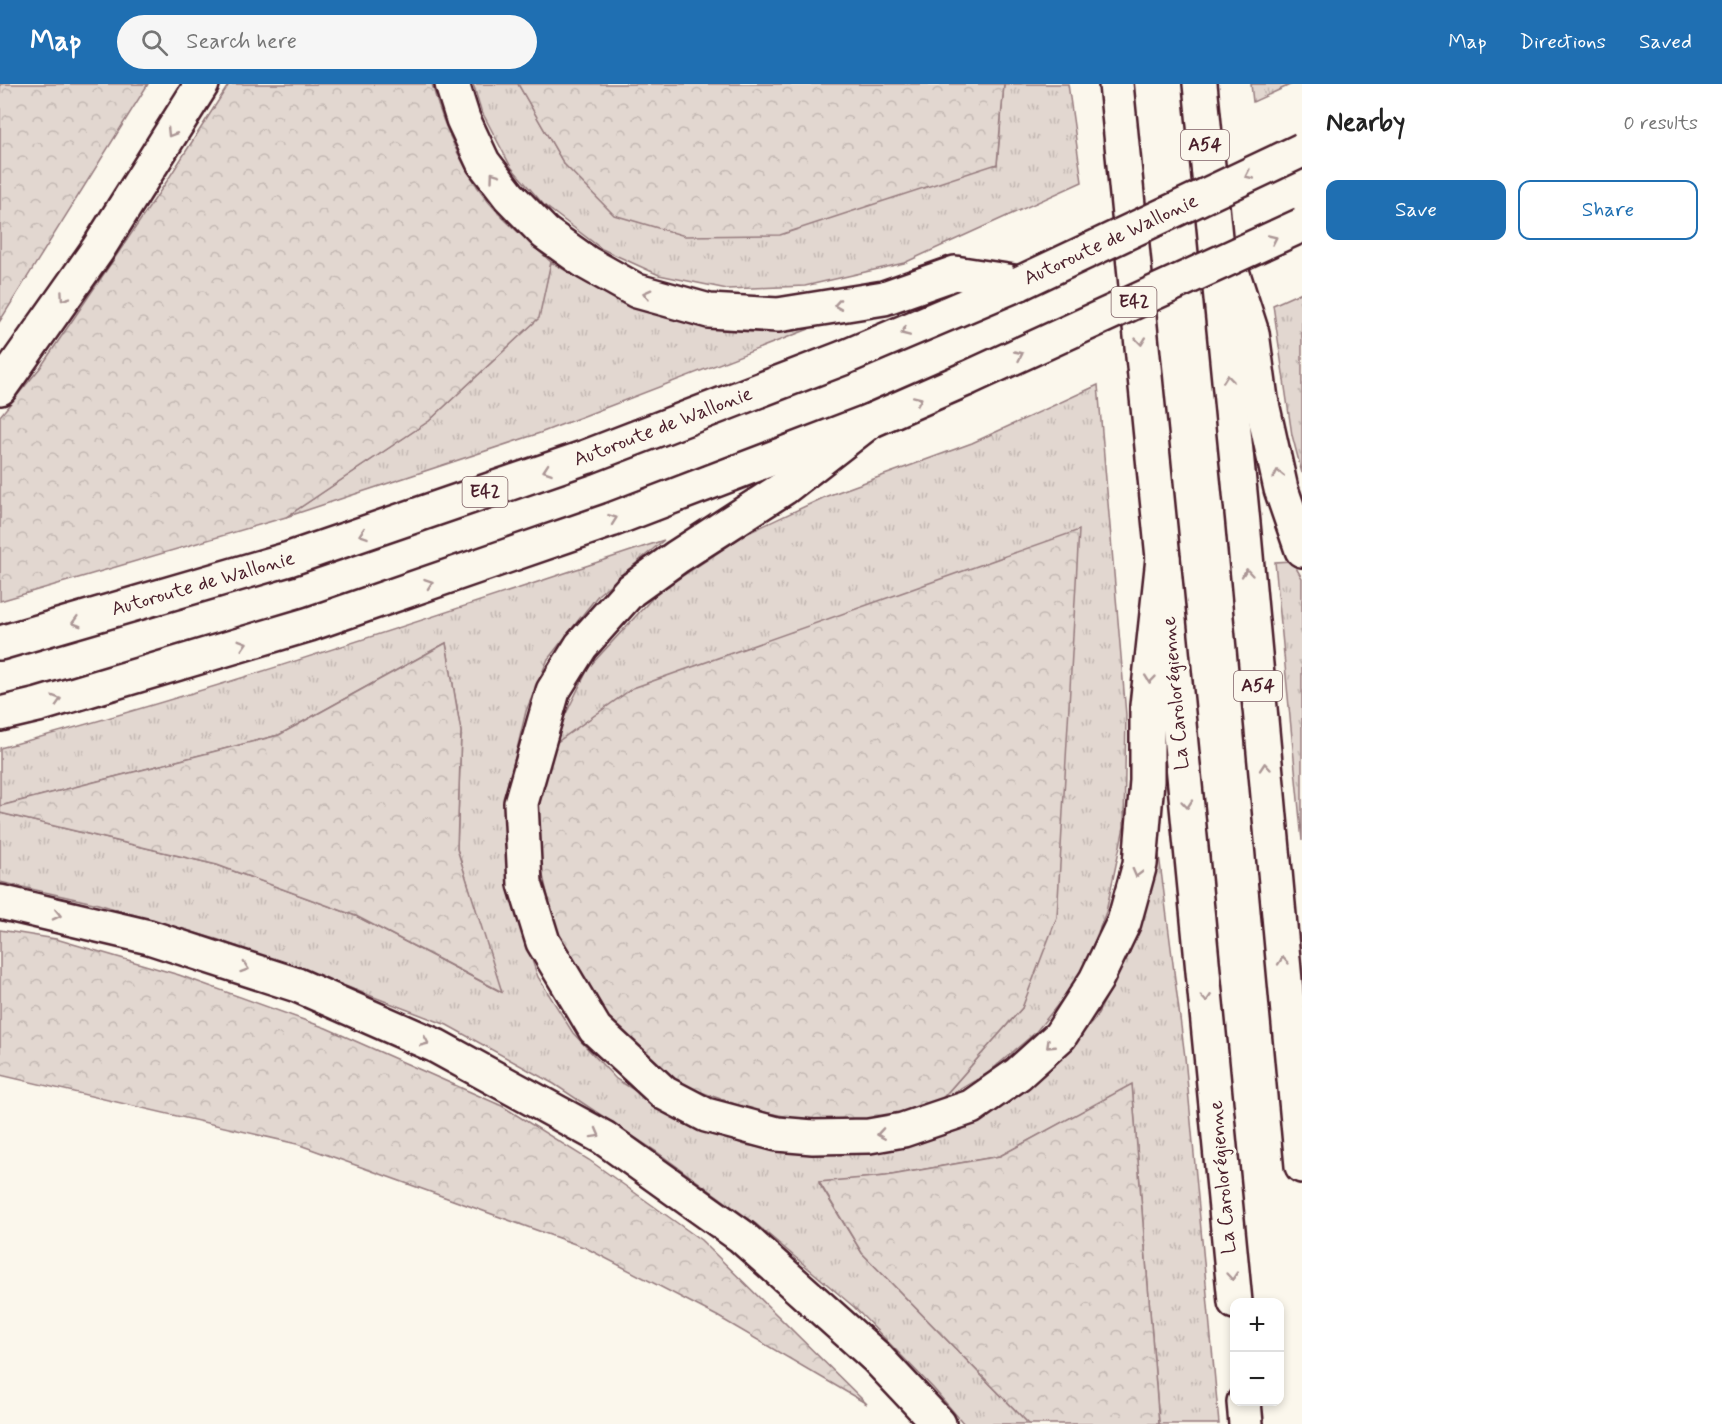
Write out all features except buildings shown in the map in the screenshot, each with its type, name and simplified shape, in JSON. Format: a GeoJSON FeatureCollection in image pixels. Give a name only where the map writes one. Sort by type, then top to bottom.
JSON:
{"type":"FeatureCollection","features":[{"type":"Feature","properties":{"kind":"highway"},"geometry":{"type":"LineString","coordinates":[[0,388],[98,249],[202,84]]}},
{"type":"Feature","properties":{"kind":"highway"},"geometry":{"type":"LineString","coordinates":[[452,84],[463,120],[483,162],[509,196],[554,239],[587,263],[637,291],[709,311],[778,315],[884,298],[955,273],[1020,283]]}},
{"type":"Feature","properties":{"kind":"highway"},"geometry":{"type":"LineString","coordinates":[[1103,84],[1122,157]]}},
{"type":"Feature","properties":{"kind":"highway","name":"La Carolorégienne"},"geometry":{"type":"LineString","coordinates":[[1116,84],[1235,1298]]}},
{"type":"Feature","properties":{"kind":"highway","name":"A54"},"geometry":{"type":"LineString","coordinates":[[1200,84],[1302,1166]]}},
{"type":"Feature","properties":{"kind":"highway","name":"Autoroute de Wallonie"},"geometry":{"type":"LineString","coordinates":[[0,643],[289,559],[575,461],[843,358],[1020,283],[1302,150]]}},
{"type":"Feature","properties":{"kind":"highway"},"geometry":{"type":"LineString","coordinates":[[1211,207],[1252,333],[1261,399],[1281,489],[1302,550]]}},
{"type":"Feature","properties":{"kind":"highway","name":"E42"},"geometry":{"type":"LineString","coordinates":[[0,714],[50,702],[310,624],[611,520],[870,421],[1302,225]]}},
{"type":"Feature","properties":{"kind":"highway"},"geometry":{"type":"LineString","coordinates":[[870,421],[784,488],[677,557],[630,591],[581,646],[553,691],[521,803],[525,884],[543,942],[595,1029],[664,1093],[706,1115],[777,1134],[813,1137],[869,1136],[903,1130],[971,1107],[1018,1074],[1060,1035],[1096,980],[1124,922],[1140,864],[1148,781],[1147,706],[1163,558]]}},
{"type":"Feature","properties":{"kind":"highway"},"geometry":{"type":"LineString","coordinates":[[0,902],[149,937],[297,985],[436,1046],[604,1138],[741,1236],[876,1357],[939,1424]]}},
{"type":"Feature","properties":{"kind":"highway"},"geometry":{"type":"LineString","coordinates":[[1244,1406],[1246,1424]]}},
{"type":"Feature","properties":{"kind":"green space"},"geometry":{"type":"Polygon","coordinates":[[[0,84],[148,84],[0,321],[0,84]]]}},
{"type":"Feature","properties":{"kind":"green space"},"geometry":{"type":"Polygon","coordinates":[[[229,84],[432,84],[450,136],[477,186],[500,215],[551,262],[539,318],[429,421],[286,517],[0,601],[0,416],[40,368],[167,181],[229,84]]]}},
{"type":"Feature","properties":{"kind":"green space"},"geometry":{"type":"Polygon","coordinates":[[[473,84],[518,84],[564,164],[997,165],[1004,84],[1068,84],[1082,182],[904,263],[805,286],[727,289],[659,275],[602,249],[544,205],[511,167],[481,110],[473,84]]]}},
{"type":"Feature","properties":{"kind":"green space"},"geometry":{"type":"Polygon","coordinates":[[[518,84],[1004,84],[997,164],[780,235],[685,236],[614,215],[564,164],[518,84]]]}},
{"type":"Feature","properties":{"kind":"green space"},"geometry":{"type":"Polygon","coordinates":[[[1251,84],[1292,84],[1253,102],[1251,84]]]}},
{"type":"Feature","properties":{"kind":"green space"},"geometry":{"type":"Polygon","coordinates":[[[551,262],[587,283],[639,308],[809,329],[540,433],[286,517],[429,421],[538,318],[551,262]]]}},
{"type":"Feature","properties":{"kind":"green space"},"geometry":{"type":"Polygon","coordinates":[[[1302,292],[1302,473],[1292,435],[1273,305],[1302,292]]]}},
{"type":"Feature","properties":{"kind":"green space"},"geometry":{"type":"Polygon","coordinates":[[[1098,385],[1126,715],[1124,827],[1106,912],[1081,976],[1035,1033],[988,1073],[939,1102],[1022,1008],[549,748],[589,667],[658,592],[746,534],[827,496],[972,443],[1098,385]]]}},
{"type":"Feature","properties":{"kind":"green space"},"geometry":{"type":"Polygon","coordinates":[[[1079,530],[1057,917],[1022,1008],[939,1102],[876,1119],[821,1123],[752,1110],[684,1086],[627,1043],[586,996],[556,932],[541,867],[539,807],[549,748],[633,688],[1079,530]]]}},
{"type":"Feature","properties":{"kind":"green space"},"geometry":{"type":"Polygon","coordinates":[[[664,540],[599,594],[548,659],[526,711],[510,779],[506,841],[514,909],[538,977],[573,1033],[616,1079],[681,1119],[745,1145],[812,1155],[902,1147],[958,1128],[1015,1096],[1060,1059],[1095,1019],[1130,952],[1159,855],[1185,1057],[1219,1424],[1159,1424],[1132,1085],[1000,1156],[886,1176],[819,1183],[862,1253],[1029,1424],[964,1424],[933,1388],[854,1307],[756,1224],[657,1152],[554,1084],[447,1025],[332,981],[219,940],[98,904],[0,882],[0,813],[217,865],[356,916],[501,992],[457,849],[461,732],[446,643],[279,735],[0,806],[0,748],[251,675],[664,540]]]}},
{"type":"Feature","properties":{"kind":"green space"},"geometry":{"type":"Polygon","coordinates":[[[1292,561],[1302,578],[1302,841],[1275,562],[1292,561]]]}},
{"type":"Feature","properties":{"kind":"green space"},"geometry":{"type":"Polygon","coordinates":[[[446,643],[461,732],[457,849],[502,992],[356,916],[217,865],[0,813],[0,806],[279,735],[446,643]]]}},
{"type":"Feature","properties":{"kind":"green space"},"geometry":{"type":"Polygon","coordinates":[[[0,930],[56,939],[179,975],[326,1028],[502,1106],[589,1160],[701,1240],[867,1404],[717,1316],[586,1248],[297,1144],[0,1075],[0,930]]]}},
{"type":"Feature","properties":{"kind":"green space"},"geometry":{"type":"Polygon","coordinates":[[[1132,1084],[1159,1424],[1029,1424],[862,1253],[819,1182],[886,1176],[1000,1156],[1132,1084]]]}}]}
